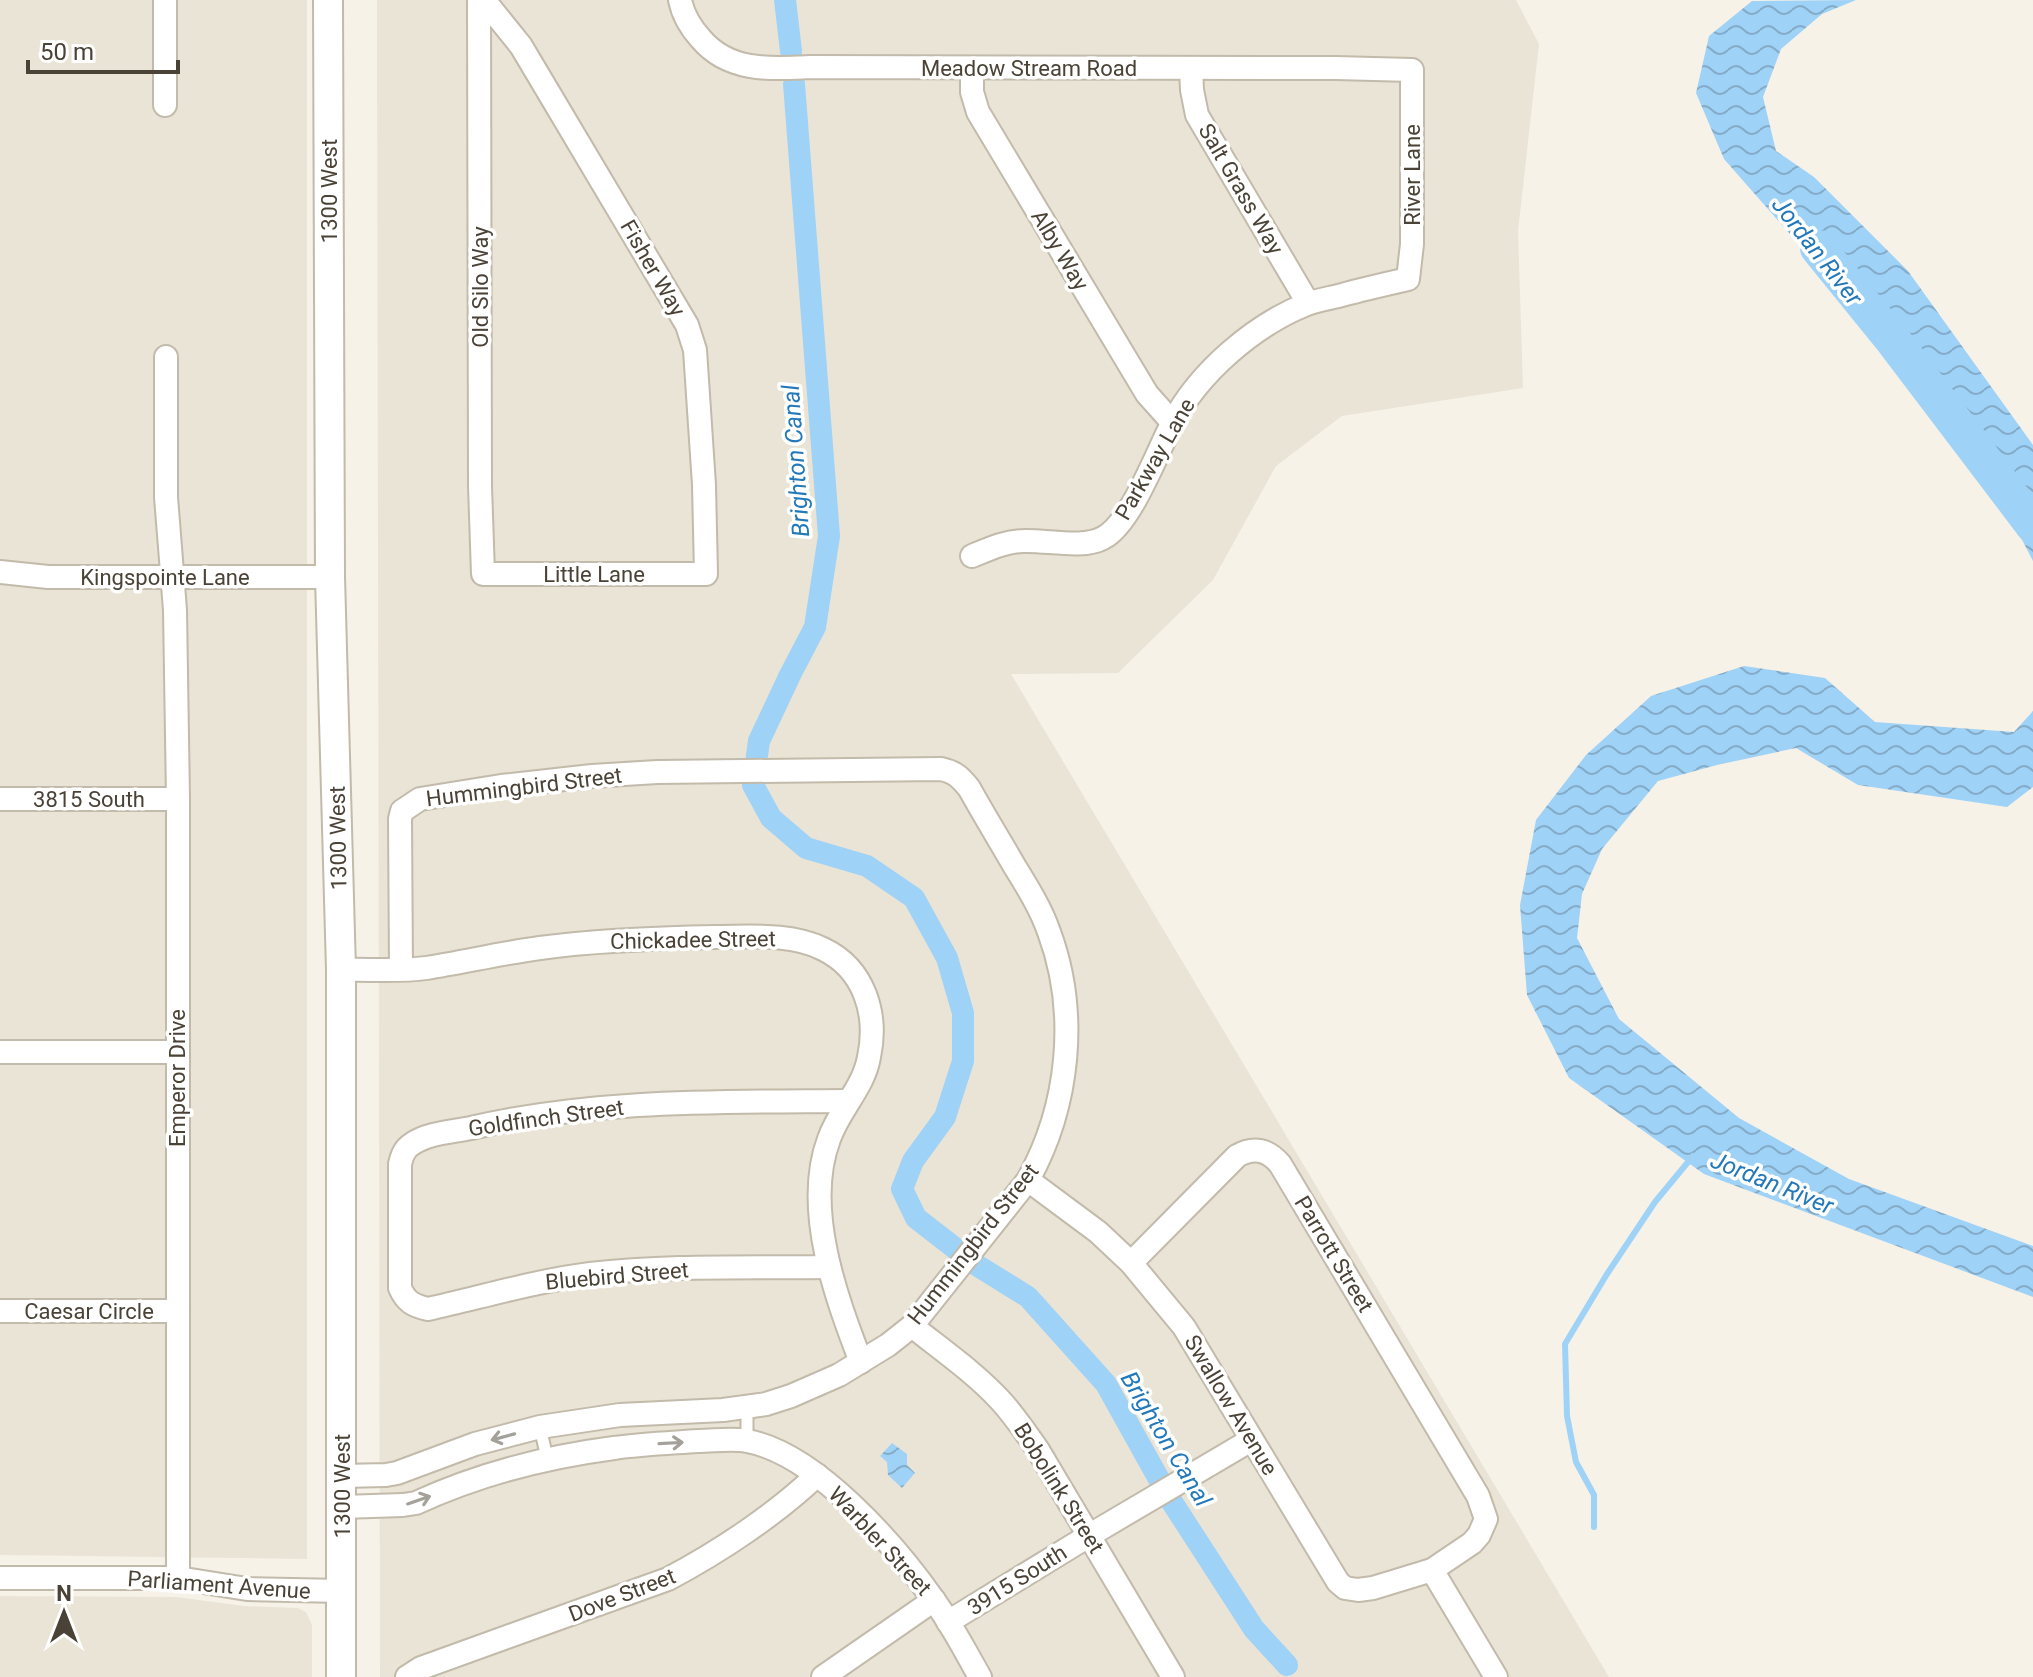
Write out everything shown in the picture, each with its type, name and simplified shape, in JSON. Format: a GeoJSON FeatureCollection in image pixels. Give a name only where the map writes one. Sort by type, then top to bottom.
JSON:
{"type":"FeatureCollection","features":[{"type":"Feature","properties":{"kind":"street"},"geometry":{"type":"LineString","coordinates":[[165,0],[165,105]]}},
{"type":"Feature","properties":{"kind":"street","name":"1300 West"},"geometry":{"type":"LineString","coordinates":[[328,0],[330,577],[341,970],[341,1677]]}},
{"type":"Feature","properties":{"kind":"street","name":"Old Silo Way"},"geometry":{"type":"LineString","coordinates":[[482,0],[480,486],[483,574]]}},
{"type":"Feature","properties":{"kind":"street","name":"Fisher Way"},"geometry":{"type":"LineString","coordinates":[[482,0],[521,46],[687,325],[695,350],[706,574]]}},
{"type":"Feature","properties":{"kind":"street","name":"Meadow Stream Road"},"geometry":{"type":"LineString","coordinates":[[680,0],[692,28],[707,46],[725,59],[746,67],[1412,70]]}},
{"type":"Feature","properties":{"kind":"street","name":"Alby Way"},"geometry":{"type":"LineString","coordinates":[[972,68],[972,92],[978,112],[1147,394],[1172,422]]}},
{"type":"Feature","properties":{"kind":"street","name":"Salt Grass Way"},"geometry":{"type":"LineString","coordinates":[[1191,68],[1197,115],[1308,303]]}},
{"type":"Feature","properties":{"kind":"street","name":"River Lane"},"geometry":{"type":"LineString","coordinates":[[1408,279],[1412,244],[1412,70]]}},
{"type":"Feature","properties":{"kind":"street","name":"Parkway Lane"},"geometry":{"type":"LineString","coordinates":[[972,556],[996,546],[1021,541],[1085,543],[1103,539],[1132,506],[1172,422],[1188,397],[1232,350],[1263,327],[1308,303],[1408,279]]}},
{"type":"Feature","properties":{"kind":"street","name":"Emperor Drive"},"geometry":{"type":"LineString","coordinates":[[166,357],[166,497],[175,610],[178,799],[178,1578]]}},
{"type":"Feature","properties":{"kind":"street","name":"Kingspointe Lane"},"geometry":{"type":"LineString","coordinates":[[0,572],[48,577],[330,577]]}},
{"type":"Feature","properties":{"kind":"street","name":"Little Lane"},"geometry":{"type":"LineString","coordinates":[[483,574],[706,574]]}},
{"type":"Feature","properties":{"kind":"street","name":"Hummingbird Street"},"geometry":{"type":"LineString","coordinates":[[342,1476],[397,1473],[475,1444],[540,1427],[620,1415],[723,1410],[766,1404],[839,1375],[912,1326],[1028,1180],[1050,1128],[1067,1049],[1062,979],[1049,930],[969,788],[952,771],[941,769],[657,772],[544,780],[420,799],[402,811],[399,828],[401,969]]}},
{"type":"Feature","properties":{"kind":"street","name":"3815 South"},"geometry":{"type":"LineString","coordinates":[[0,799],[178,799]]}},
{"type":"Feature","properties":{"kind":"street","name":"Chickadee Street"},"geometry":{"type":"LineString","coordinates":[[341,970],[424,968],[536,948],[660,938],[773,937],[820,947],[836,956],[849,969],[867,997],[872,1016],[873,1040],[868,1063],[829,1136],[822,1161],[819,1191],[829,1267],[861,1362]]}},
{"type":"Feature","properties":{"kind":"street"},"geometry":{"type":"LineString","coordinates":[[0,1052],[177,1052]]}},
{"type":"Feature","properties":{"kind":"street","name":"Goldfinch Street"},"geometry":{"type":"LineString","coordinates":[[410,1303],[400,1288],[400,1164],[406,1148],[418,1140],[536,1115],[589,1109],[649,1104],[848,1101]]}},
{"type":"Feature","properties":{"kind":"street","name":"Parrott Street"},"geometry":{"type":"LineString","coordinates":[[1131,1263],[1237,1156],[1253,1149],[1273,1156],[1478,1496],[1486,1519]]}},
{"type":"Feature","properties":{"kind":"street","name":"Swallow Avenue"},"geometry":{"type":"LineString","coordinates":[[1028,1180],[1098,1232],[1131,1263],[1184,1327],[1333,1575],[1345,1588],[1373,1588],[1432,1570],[1472,1543],[1486,1519]]}},
{"type":"Feature","properties":{"kind":"street","name":"Bluebird Street"},"geometry":{"type":"LineString","coordinates":[[410,1303],[428,1309],[528,1285],[614,1272],[829,1267]]}},
{"type":"Feature","properties":{"kind":"street","name":"Caesar Circle"},"geometry":{"type":"LineString","coordinates":[[0,1311],[177,1311]]}},
{"type":"Feature","properties":{"kind":"street","name":"Bobolink Street"},"geometry":{"type":"LineString","coordinates":[[912,1326],[1001,1400],[1038,1450],[1173,1677]]}},
{"type":"Feature","properties":{"kind":"street","name":"3915 South"},"geometry":{"type":"LineString","coordinates":[[948,1622],[1251,1440]]}},
{"type":"Feature","properties":{"kind":"street"},"geometry":{"type":"LineString","coordinates":[[342,1507],[416,1503],[467,1481],[547,1458],[629,1446],[747,1441]]}},
{"type":"Feature","properties":{"kind":"street","name":"Warbler Street"},"geometry":{"type":"LineString","coordinates":[[747,1441],[777,1452],[817,1475],[850,1503],[934,1600],[980,1677]]}},
{"type":"Feature","properties":{"kind":"street","name":"Dove Street"},"geometry":{"type":"LineString","coordinates":[[407,1677],[421,1668],[668,1579],[695,1565],[777,1510],[817,1475]]}},
{"type":"Feature","properties":{"kind":"street"},"geometry":{"type":"LineString","coordinates":[[1432,1570],[1496,1677]]}},
{"type":"Feature","properties":{"kind":"street","name":"Parliament Avenue"},"geometry":{"type":"LineString","coordinates":[[0,1578],[178,1578],[247,1589],[342,1591]]}},
{"type":"Feature","properties":{"kind":"street"},"geometry":{"type":"LineString","coordinates":[[823,1677],[934,1600]]}},
{"type":"Feature","properties":{"kind":"lane"},"geometry":{"type":"LineString","coordinates":[[747,1407],[747,1441]]}},
{"type":"Feature","properties":{"kind":"lane"},"geometry":{"type":"LineString","coordinates":[[540,1427],[547,1458]]}},
{"type":"Feature","properties":{"kind":"shaded area"},"geometry":{"type":"Polygon","coordinates":[[[0,0],[307,0],[307,1559],[0,1555],[0,0]]]}},
{"type":"Feature","properties":{"kind":"shaded area"},"geometry":{"type":"Polygon","coordinates":[[[377,0],[1516,0],[1539,44],[1518,231],[1523,388],[1342,416],[1276,466],[1213,580],[1118,673],[1011,674],[1609,1677],[380,1677],[377,0]]]}},
{"type":"Feature","properties":{"kind":"shaded area"},"geometry":{"type":"Polygon","coordinates":[[[0,1596],[176,1597],[244,1606],[298,1608],[306,1612],[312,1625],[312,1677],[0,1677],[0,1596]]]}},
{"type":"Feature","properties":{"kind":"water"},"geometry":{"type":"Polygon","coordinates":[[[1856,0],[1822,14],[1781,49],[1763,97],[1776,151],[1814,177],[1908,271],[2033,445],[2033,561],[2004,505],[1928,380],[1849,286],[1790,234],[1724,159],[1696,93],[1709,36],[1752,1],[1856,0]]]}},
{"type":"Feature","properties":{"kind":"water"},"geometry":{"type":"Polygon","coordinates":[[[1744,666],[1825,678],[1875,722],[2014,732],[2033,711],[2033,787],[2007,807],[1858,785],[1796,748],[1658,781],[1602,849],[1582,894],[1577,938],[1619,1019],[1739,1118],[1849,1179],[2033,1246],[2033,1297],[1704,1174],[1569,1078],[1527,995],[1520,905],[1536,820],[1586,755],[1651,696],[1744,666]]]}},
{"type":"Feature","properties":{"kind":"water"},"geometry":{"type":"Polygon","coordinates":[[[892,1443],[907,1454],[907,1465],[915,1473],[902,1488],[888,1475],[887,1462],[880,1456],[892,1443]]]}},
{"type":"Feature","properties":{"kind":"waterway","name":"Brighton Canal"},"geometry":{"type":"LineString","coordinates":[[785,0],[791,51]]}},
{"type":"Feature","properties":{"kind":"waterway","name":"Brighton Canal"},"geometry":{"type":"LineString","coordinates":[[794,84],[829,536],[815,627],[759,741],[753,785],[771,818],[806,848],[867,866],[914,898],[947,958],[963,1013],[963,1061],[945,1117],[913,1161],[902,1189],[916,1218],[978,1266],[1028,1297],[1106,1384],[1170,1499],[1254,1629],[1287,1665]]}},
{"type":"Feature","properties":{"kind":"waterway","name":"Jordan River"},"geometry":{"type":"LineString","coordinates":[[1818,248],[1895,343],[2033,525]]}},
{"type":"Feature","properties":{"kind":"waterway"},"geometry":{"type":"LineString","coordinates":[[1594,1527],[1594,1495],[1576,1462],[1567,1416],[1565,1344],[1655,1202],[1693,1156]]}}]}
